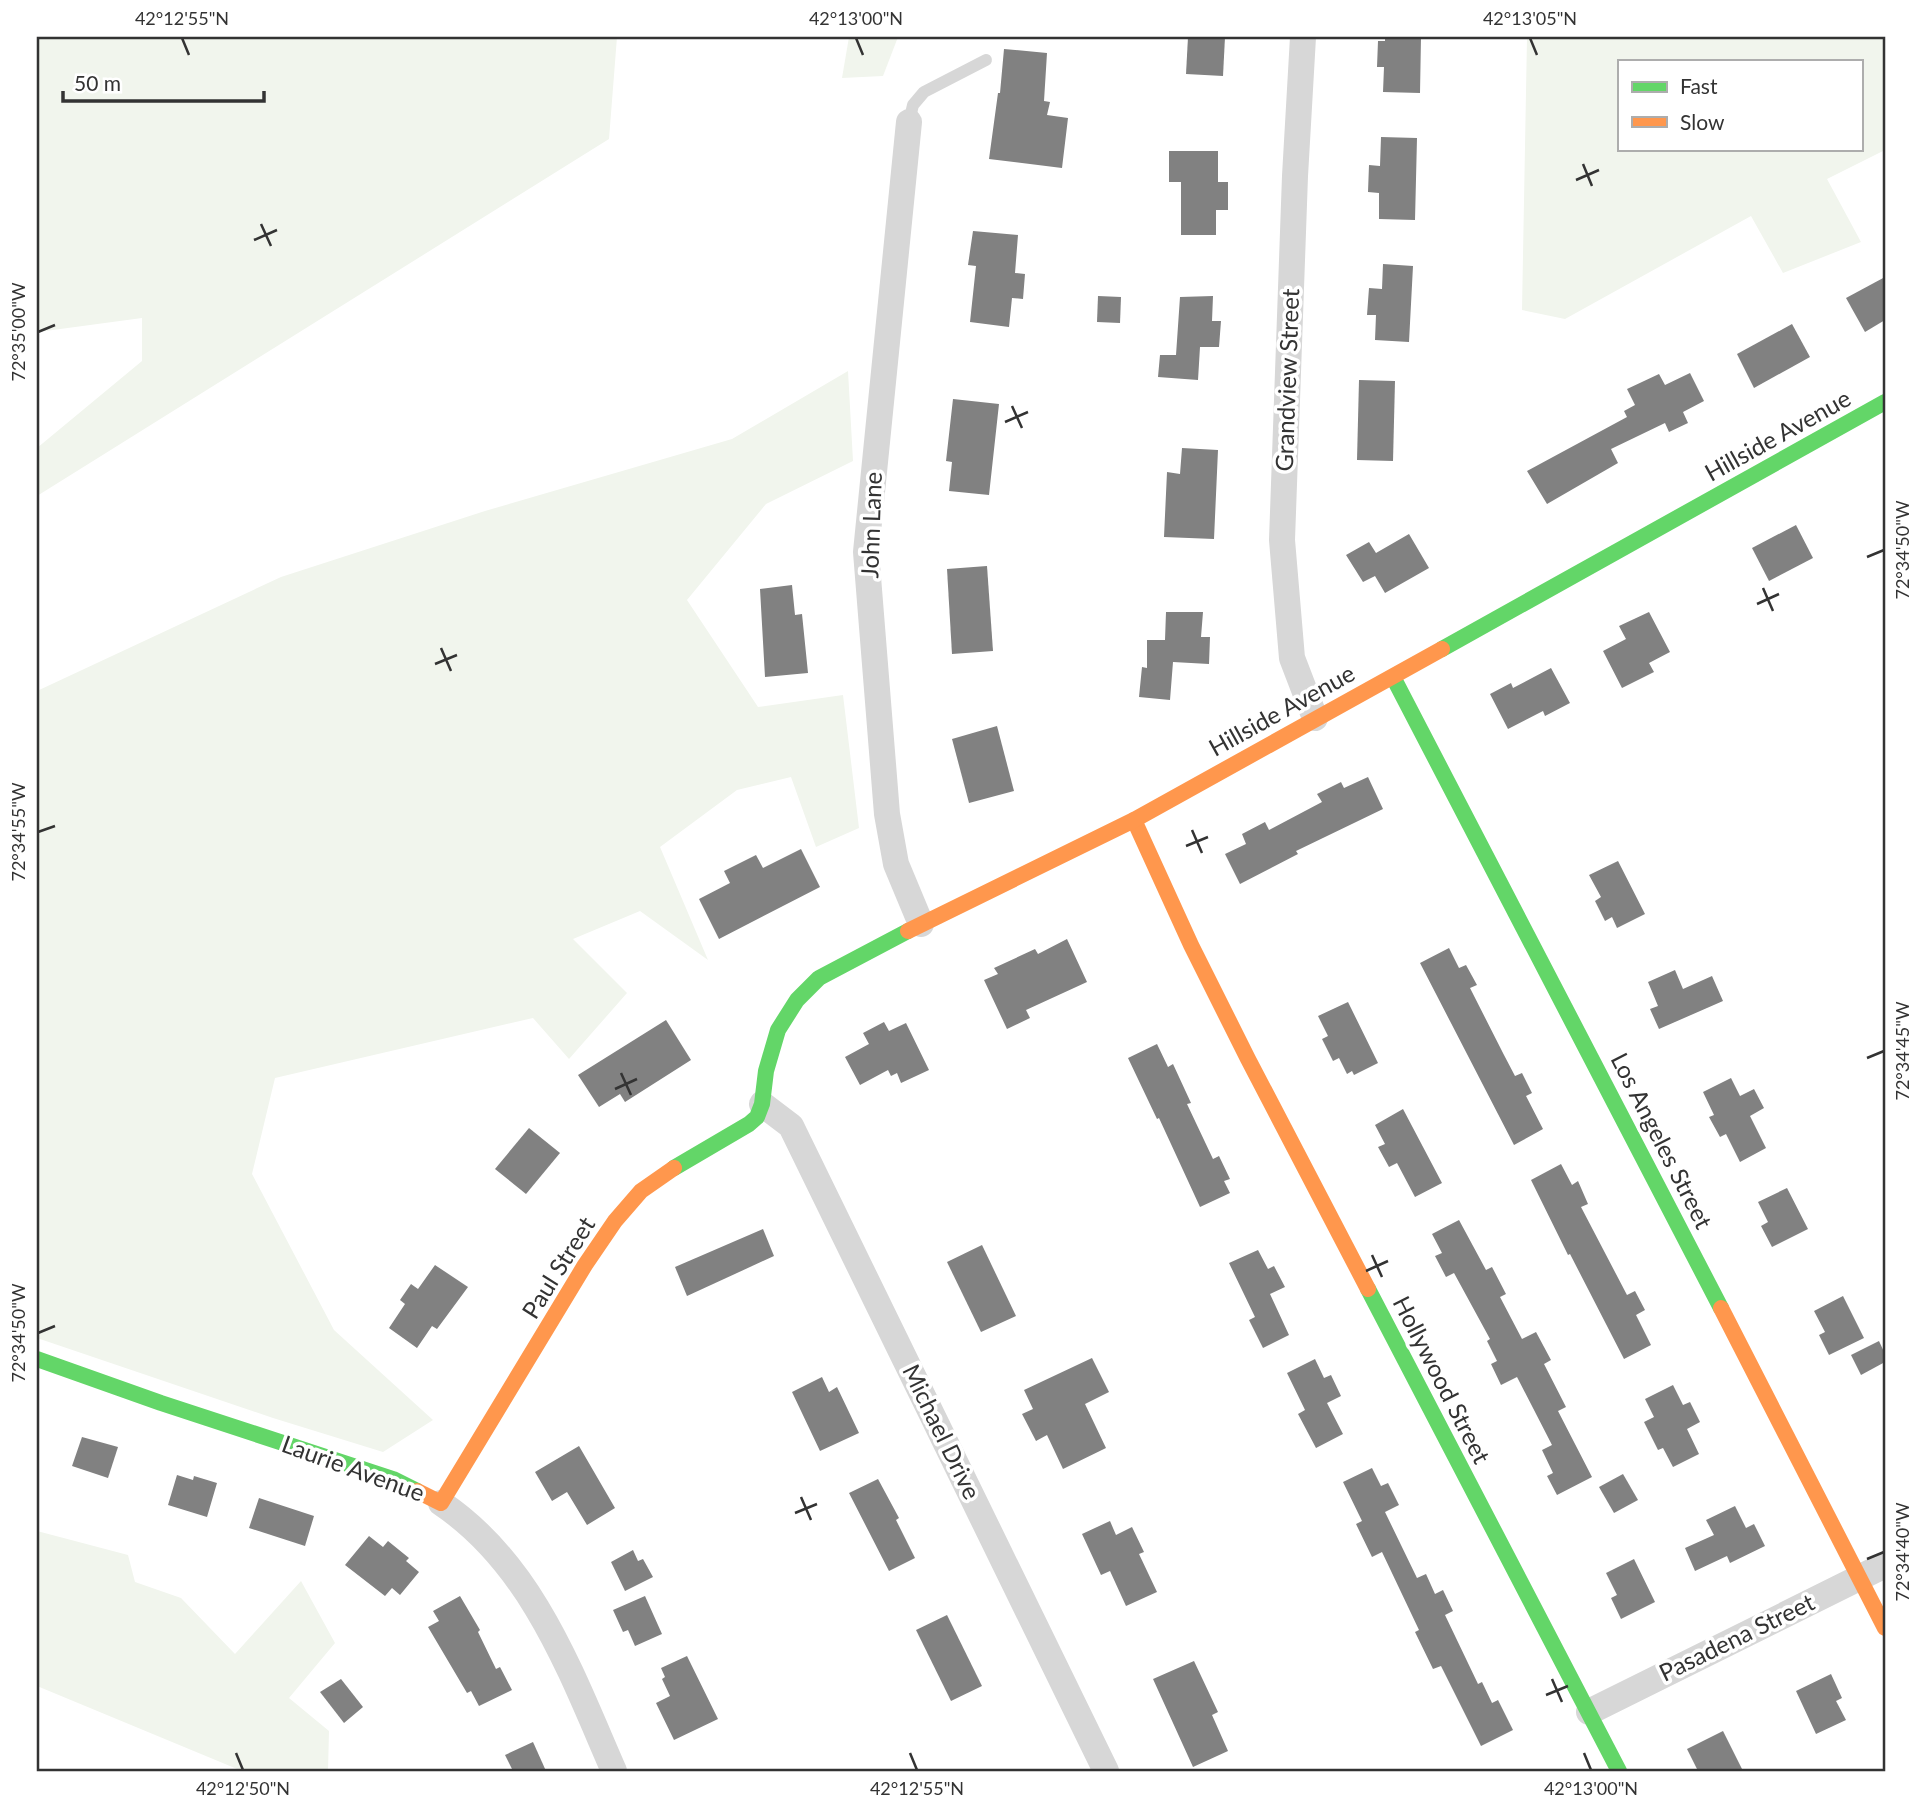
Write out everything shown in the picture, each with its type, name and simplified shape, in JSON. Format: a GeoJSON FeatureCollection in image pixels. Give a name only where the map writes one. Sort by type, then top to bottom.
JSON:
{"type":"FeatureCollection","features":[{"type":"Feature","properties":{"kind":"street","name":"Grandview Street"},"geometry":{"type":"LineString","coordinates":[[1303,37],[1295,176],[1282,540],[1292,658],[1315,718]]}},
{"type":"Feature","properties":{"kind":"street","name":"John Lane"},"geometry":{"type":"LineString","coordinates":[[908,122],[866,552],[887,814],[896,863],[921,924]]}},
{"type":"Feature","properties":{"kind":"street","name":"Hillside Avenue"},"geometry":{"type":"LineString","coordinates":[[762,1104],[766,1071],[778,1030],[797,1000],[819,978],[834,968],[1133,820],[1885,402]]}},
{"type":"Feature","properties":{"kind":"street","name":"Los Angeles Street"},"geometry":{"type":"LineString","coordinates":[[1393,677],[1885,1628]]}},
{"type":"Feature","properties":{"kind":"street","name":"Hollywood Street"},"geometry":{"type":"LineString","coordinates":[[1133,820],[1243,1048],[1619,1771]]}},
{"type":"Feature","properties":{"kind":"street","name":"Paul Street"},"geometry":{"type":"LineString","coordinates":[[441,1503],[585,1265],[615,1221],[652,1182],[748,1124],[757,1117],[762,1104]]}},
{"type":"Feature","properties":{"kind":"street","name":"Michael Drive"},"geometry":{"type":"LineString","coordinates":[[762,1104],[791,1126],[1106,1771]]}},
{"type":"Feature","properties":{"kind":"street","name":"Laurie Avenue"},"geometry":{"type":"LineString","coordinates":[[37,1359],[393,1479],[441,1503],[475,1528],[495,1550],[531,1600],[561,1650],[614,1771]]}},
{"type":"Feature","properties":{"kind":"street","name":"Pasadena Street"},"geometry":{"type":"LineString","coordinates":[[1589,1712],[1885,1565]]}},
{"type":"Feature","properties":{"kind":"lane"},"geometry":{"type":"LineString","coordinates":[[908,122],[913,105],[924,92],[986,60]]}},
{"type":"Feature","properties":{"kind":"shaded area"},"geometry":{"type":"Polygon","coordinates":[[[37,37],[617,37],[609,139],[37,496],[37,448],[142,361],[142,318],[37,331],[37,37]]]}},
{"type":"Feature","properties":{"kind":"shaded area"},"geometry":{"type":"Polygon","coordinates":[[[849,37],[898,37],[883,76],[842,78],[849,37]]]}},
{"type":"Feature","properties":{"kind":"shaded area"},"geometry":{"type":"Polygon","coordinates":[[[1527,37],[1885,37],[1885,150],[1827,179],[1861,242],[1783,273],[1751,216],[1565,319],[1522,310],[1527,37]]]}},
{"type":"Feature","properties":{"kind":"shaded area"},"geometry":{"type":"Polygon","coordinates":[[[848,371],[853,461],[766,504],[687,600],[758,707],[843,695],[859,828],[816,847],[791,777],[737,790],[660,847],[708,960],[640,911],[573,939],[627,993],[569,1059],[533,1018],[275,1078],[252,1174],[334,1330],[433,1420],[383,1452],[273,1418],[37,1338],[37,691],[281,577],[485,511],[732,439],[848,371]]]}},
{"type":"Feature","properties":{"kind":"shaded area"},"geometry":{"type":"Polygon","coordinates":[[[37,1531],[128,1555],[135,1582],[181,1598],[235,1654],[301,1581],[335,1643],[289,1698],[329,1731],[328,1771],[242,1771],[37,1686],[37,1531]]]}},
{"type":"Feature","properties":{"kind":"building"},"geometry":{"type":"Polygon","coordinates":[[[1188,37],[1225,37],[1223,76],[1186,74],[1188,37]]]}},
{"type":"Feature","properties":{"kind":"building"},"geometry":{"type":"Polygon","coordinates":[[[1385,37],[1421,37],[1420,93],[1383,92],[1384,67],[1377,67],[1378,41],[1385,41],[1385,37]]]}},
{"type":"Feature","properties":{"kind":"building"},"geometry":{"type":"Polygon","coordinates":[[[1004,49],[1047,53],[1044,101],[1050,102],[1047,115],[1068,118],[1062,168],[989,159],[1004,49]]]}},
{"type":"Feature","properties":{"kind":"building"},"geometry":{"type":"Polygon","coordinates":[[[1381,137],[1417,138],[1415,220],[1379,219],[1379,193],[1368,192],[1369,165],[1380,166],[1381,137]]]}},
{"type":"Feature","properties":{"kind":"building"},"geometry":{"type":"Polygon","coordinates":[[[1169,151],[1218,151],[1218,182],[1228,182],[1228,210],[1216,210],[1216,235],[1181,235],[1181,182],[1169,182],[1169,151]]]}},
{"type":"Feature","properties":{"kind":"building"},"geometry":{"type":"Polygon","coordinates":[[[973,231],[1018,235],[1015,273],[1025,274],[1023,299],[1012,298],[1009,327],[970,322],[976,266],[968,265],[973,231]]]}},
{"type":"Feature","properties":{"kind":"building"},"geometry":{"type":"Polygon","coordinates":[[[1383,264],[1413,266],[1409,342],[1375,340],[1376,315],[1367,315],[1369,288],[1382,289],[1383,264]]]}},
{"type":"Feature","properties":{"kind":"building"},"geometry":{"type":"Polygon","coordinates":[[[1885,277],[1885,320],[1865,332],[1846,298],[1885,277]]]}},
{"type":"Feature","properties":{"kind":"building"},"geometry":{"type":"Polygon","coordinates":[[[1098,296],[1121,297],[1120,323],[1097,322],[1098,296]]]}},
{"type":"Feature","properties":{"kind":"building"},"geometry":{"type":"Polygon","coordinates":[[[1213,296],[1212,321],[1221,321],[1219,347],[1200,347],[1198,380],[1158,377],[1160,355],[1176,355],[1180,297],[1213,296]]]}},
{"type":"Feature","properties":{"kind":"building"},"geometry":{"type":"Polygon","coordinates":[[[1792,324],[1810,357],[1754,388],[1737,354],[1792,324]]]}},
{"type":"Feature","properties":{"kind":"building"},"geometry":{"type":"Polygon","coordinates":[[[1690,373],[1704,401],[1683,412],[1688,423],[1669,432],[1665,423],[1611,449],[1618,463],[1547,504],[1527,471],[1627,417],[1624,411],[1635,405],[1627,389],[1659,374],[1665,385],[1690,373]]]}},
{"type":"Feature","properties":{"kind":"building"},"geometry":{"type":"Polygon","coordinates":[[[1359,380],[1395,381],[1393,461],[1357,460],[1359,380]]]}},
{"type":"Feature","properties":{"kind":"building"},"geometry":{"type":"Polygon","coordinates":[[[953,399],[999,404],[989,495],[949,491],[952,462],[946,461],[953,399]]]}},
{"type":"Feature","properties":{"kind":"building"},"geometry":{"type":"Polygon","coordinates":[[[1182,448],[1218,450],[1214,539],[1164,537],[1167,472],[1180,474],[1182,448]]]}},
{"type":"Feature","properties":{"kind":"building"},"geometry":{"type":"Polygon","coordinates":[[[1796,525],[1813,558],[1769,581],[1752,548],[1796,525]]]}},
{"type":"Feature","properties":{"kind":"building"},"geometry":{"type":"Polygon","coordinates":[[[1409,534],[1429,568],[1385,593],[1375,576],[1363,582],[1346,555],[1369,542],[1376,553],[1409,534]]]}},
{"type":"Feature","properties":{"kind":"building"},"geometry":{"type":"Polygon","coordinates":[[[987,566],[993,651],[952,654],[947,569],[987,566]]]}},
{"type":"Feature","properties":{"kind":"building"},"geometry":{"type":"Polygon","coordinates":[[[792,585],[795,615],[802,614],[808,673],[765,677],[760,589],[792,585]]]}},
{"type":"Feature","properties":{"kind":"building"},"geometry":{"type":"Polygon","coordinates":[[[1166,612],[1203,612],[1201,637],[1210,637],[1209,664],[1173,662],[1170,700],[1139,697],[1142,667],[1147,668],[1147,640],[1165,640],[1166,612]]]}},
{"type":"Feature","properties":{"kind":"building"},"geometry":{"type":"Polygon","coordinates":[[[1649,612],[1670,652],[1649,663],[1654,672],[1622,688],[1603,651],[1626,639],[1619,626],[1649,612]]]}},
{"type":"Feature","properties":{"kind":"building"},"geometry":{"type":"Polygon","coordinates":[[[1551,668],[1570,703],[1545,716],[1543,711],[1508,729],[1490,694],[1511,683],[1513,688],[1551,668]]]}},
{"type":"Feature","properties":{"kind":"building"},"geometry":{"type":"Polygon","coordinates":[[[997,726],[1014,791],[969,803],[952,739],[997,726]]]}},
{"type":"Feature","properties":{"kind":"building"},"geometry":{"type":"Polygon","coordinates":[[[1368,777],[1383,809],[1296,851],[1298,854],[1240,884],[1225,854],[1246,844],[1242,834],[1265,822],[1269,830],[1322,802],[1317,794],[1341,782],[1344,788],[1368,777]]]}},
{"type":"Feature","properties":{"kind":"building"},"geometry":{"type":"Polygon","coordinates":[[[801,849],[820,887],[719,939],[699,899],[730,883],[724,871],[756,855],[763,868],[801,849]]]}},
{"type":"Feature","properties":{"kind":"building"},"geometry":{"type":"Polygon","coordinates":[[[1618,861],[1645,914],[1617,928],[1612,917],[1605,921],[1595,901],[1601,897],[1589,875],[1618,861]]]}},
{"type":"Feature","properties":{"kind":"building"},"geometry":{"type":"Polygon","coordinates":[[[1067,939],[1087,982],[1026,1010],[1030,1018],[1007,1029],[984,980],[998,974],[994,968],[1035,949],[1038,954],[1067,939]]]}},
{"type":"Feature","properties":{"kind":"building"},"geometry":{"type":"Polygon","coordinates":[[[1449,948],[1459,968],[1466,965],[1477,985],[1470,988],[1515,1076],[1522,1073],[1532,1093],[1526,1096],[1543,1129],[1514,1145],[1420,963],[1449,948]]]}},
{"type":"Feature","properties":{"kind":"building"},"geometry":{"type":"Polygon","coordinates":[[[1675,970],[1683,989],[1712,976],[1723,1001],[1659,1029],[1650,1009],[1658,1006],[1648,982],[1675,970]]]}},
{"type":"Feature","properties":{"kind":"building"},"geometry":{"type":"Polygon","coordinates":[[[1348,1002],[1378,1063],[1354,1075],[1352,1071],[1347,1074],[1339,1058],[1333,1061],[1322,1039],[1328,1036],[1318,1016],[1348,1002]]]}},
{"type":"Feature","properties":{"kind":"building"},"geometry":{"type":"Polygon","coordinates":[[[666,1020],[691,1060],[625,1102],[620,1094],[599,1107],[578,1075],[666,1020]]]}},
{"type":"Feature","properties":{"kind":"building"},"geometry":{"type":"Polygon","coordinates":[[[884,1022],[889,1031],[906,1023],[929,1070],[901,1083],[897,1073],[891,1076],[888,1070],[860,1085],[845,1057],[869,1044],[863,1033],[884,1022]]]}},
{"type":"Feature","properties":{"kind":"building"},"geometry":{"type":"Polygon","coordinates":[[[1157,1044],[1168,1067],[1173,1064],[1191,1103],[1187,1104],[1213,1159],[1219,1156],[1230,1179],[1224,1181],[1230,1193],[1200,1207],[1128,1058],[1157,1044]]]}},
{"type":"Feature","properties":{"kind":"building"},"geometry":{"type":"Polygon","coordinates":[[[1731,1078],[1740,1096],[1754,1089],[1764,1108],[1750,1116],[1766,1148],[1740,1162],[1726,1134],[1720,1137],[1709,1117],[1714,1115],[1703,1092],[1731,1078]]]}},
{"type":"Feature","properties":{"kind":"building"},"geometry":{"type":"Polygon","coordinates":[[[1403,1109],[1442,1183],[1415,1197],[1397,1163],[1389,1167],[1378,1147],[1385,1144],[1375,1125],[1403,1109]]]}},
{"type":"Feature","properties":{"kind":"building"},"geometry":{"type":"Polygon","coordinates":[[[529,1128],[560,1153],[526,1194],[495,1169],[529,1128]]]}},
{"type":"Feature","properties":{"kind":"building"},"geometry":{"type":"Polygon","coordinates":[[[1561,1164],[1572,1185],[1578,1181],[1588,1204],[1581,1207],[1627,1295],[1635,1291],[1645,1310],[1636,1315],[1651,1345],[1624,1359],[1531,1180],[1561,1164]]]}},
{"type":"Feature","properties":{"kind":"building"},"geometry":{"type":"Polygon","coordinates":[[[1787,1188],[1808,1229],[1772,1247],[1761,1226],[1768,1222],[1758,1202],[1787,1188]]]}},
{"type":"Feature","properties":{"kind":"building"},"geometry":{"type":"Polygon","coordinates":[[[1459,1220],[1486,1270],[1492,1267],[1506,1294],[1500,1297],[1522,1339],[1536,1332],[1551,1360],[1544,1364],[1566,1407],[1558,1411],[1592,1477],[1557,1495],[1547,1476],[1553,1473],[1542,1450],[1552,1445],[1517,1377],[1501,1385],[1491,1364],[1497,1361],[1487,1341],[1490,1339],[1454,1273],[1446,1277],[1435,1256],[1442,1253],[1432,1234],[1459,1220]]]}},
{"type":"Feature","properties":{"kind":"building"},"geometry":{"type":"Polygon","coordinates":[[[763,1229],[774,1256],[687,1296],[675,1267],[763,1229]]]}},
{"type":"Feature","properties":{"kind":"building"},"geometry":{"type":"Polygon","coordinates":[[[982,1245],[1016,1316],[981,1332],[947,1262],[982,1245]]]}},
{"type":"Feature","properties":{"kind":"building"},"geometry":{"type":"Polygon","coordinates":[[[1258,1250],[1268,1269],[1274,1266],[1285,1287],[1270,1294],[1289,1335],[1263,1348],[1249,1320],[1255,1317],[1229,1263],[1258,1250]]]}},
{"type":"Feature","properties":{"kind":"building"},"geometry":{"type":"Polygon","coordinates":[[[435,1265],[468,1287],[437,1329],[432,1326],[417,1348],[389,1328],[405,1304],[400,1300],[411,1284],[418,1289],[435,1265]]]}},
{"type":"Feature","properties":{"kind":"building"},"geometry":{"type":"Polygon","coordinates":[[[1843,1296],[1864,1338],[1829,1355],[1819,1335],[1825,1332],[1814,1311],[1843,1296]]]}},
{"type":"Feature","properties":{"kind":"building"},"geometry":{"type":"Polygon","coordinates":[[[1879,1341],[1885,1354],[1885,1362],[1861,1375],[1851,1355],[1879,1341]]]}},
{"type":"Feature","properties":{"kind":"building"},"geometry":{"type":"Polygon","coordinates":[[[1092,1358],[1109,1392],[1085,1404],[1106,1448],[1063,1469],[1047,1435],[1036,1441],[1022,1414],[1033,1409],[1024,1390],[1092,1358]]]}},
{"type":"Feature","properties":{"kind":"building"},"geometry":{"type":"Polygon","coordinates":[[[1315,1359],[1324,1378],[1331,1375],[1341,1396],[1327,1403],[1343,1434],[1316,1448],[1298,1414],[1305,1410],[1287,1373],[1315,1359]]]}},
{"type":"Feature","properties":{"kind":"building"},"geometry":{"type":"Polygon","coordinates":[[[822,1377],[829,1392],[837,1387],[859,1433],[820,1451],[792,1392],[822,1377]]]}},
{"type":"Feature","properties":{"kind":"building"},"geometry":{"type":"Polygon","coordinates":[[[1673,1385],[1683,1405],[1690,1402],[1700,1422],[1687,1429],[1699,1454],[1673,1467],[1663,1448],[1658,1450],[1644,1422],[1654,1417],[1645,1399],[1673,1385]]]}},
{"type":"Feature","properties":{"kind":"building"},"geometry":{"type":"Polygon","coordinates":[[[82,1437],[118,1447],[108,1478],[72,1466],[82,1437]]]}},
{"type":"Feature","properties":{"kind":"building"},"geometry":{"type":"Polygon","coordinates":[[[579,1446],[615,1508],[587,1525],[567,1492],[552,1501],[535,1472],[579,1446]]]}},
{"type":"Feature","properties":{"kind":"building"},"geometry":{"type":"Polygon","coordinates":[[[1372,1468],[1381,1486],[1388,1483],[1399,1505],[1385,1512],[1417,1578],[1426,1574],[1435,1594],[1443,1590],[1453,1611],[1445,1615],[1478,1684],[1482,1682],[1492,1703],[1498,1700],[1513,1730],[1481,1746],[1441,1666],[1433,1669],[1415,1632],[1419,1630],[1382,1552],[1372,1557],[1356,1524],[1362,1521],[1343,1482],[1372,1468]]]}},
{"type":"Feature","properties":{"kind":"building"},"geometry":{"type":"Polygon","coordinates":[[[1623,1474],[1638,1500],[1614,1513],[1599,1487],[1623,1474]]]}},
{"type":"Feature","properties":{"kind":"building"},"geometry":{"type":"Polygon","coordinates":[[[177,1475],[193,1480],[194,1476],[217,1483],[207,1517],[168,1505],[177,1475]]]}},
{"type":"Feature","properties":{"kind":"building"},"geometry":{"type":"Polygon","coordinates":[[[878,1479],[899,1518],[896,1520],[915,1558],[889,1571],[849,1493],[878,1479]]]}},
{"type":"Feature","properties":{"kind":"building"},"geometry":{"type":"Polygon","coordinates":[[[259,1498],[314,1516],[305,1546],[249,1528],[259,1498]]]}},
{"type":"Feature","properties":{"kind":"building"},"geometry":{"type":"Polygon","coordinates":[[[1735,1506],[1746,1528],[1754,1524],[1765,1546],[1730,1563],[1727,1556],[1695,1571],[1685,1548],[1714,1535],[1706,1520],[1735,1506]]]}},
{"type":"Feature","properties":{"kind":"building"},"geometry":{"type":"Polygon","coordinates":[[[1110,1521],[1116,1535],[1132,1527],[1144,1552],[1139,1554],[1157,1592],[1126,1606],[1110,1571],[1101,1575],[1082,1534],[1110,1521]]]}},
{"type":"Feature","properties":{"kind":"building"},"geometry":{"type":"Polygon","coordinates":[[[369,1536],[383,1547],[388,1541],[409,1558],[406,1561],[419,1572],[400,1595],[392,1588],[385,1596],[345,1565],[369,1536]]]}},
{"type":"Feature","properties":{"kind":"building"},"geometry":{"type":"Polygon","coordinates":[[[633,1550],[638,1561],[643,1559],[653,1577],[625,1591],[611,1562],[633,1550]]]}},
{"type":"Feature","properties":{"kind":"building"},"geometry":{"type":"Polygon","coordinates":[[[1634,1559],[1655,1602],[1621,1619],[1611,1598],[1617,1595],[1606,1573],[1634,1559]]]}},
{"type":"Feature","properties":{"kind":"building"},"geometry":{"type":"Polygon","coordinates":[[[460,1596],[480,1630],[478,1632],[496,1669],[500,1667],[512,1690],[479,1706],[471,1691],[467,1693],[428,1627],[439,1621],[433,1611],[460,1596]]]}},
{"type":"Feature","properties":{"kind":"building"},"geometry":{"type":"Polygon","coordinates":[[[645,1596],[662,1634],[635,1646],[628,1630],[623,1632],[613,1610],[645,1596]]]}},
{"type":"Feature","properties":{"kind":"building"},"geometry":{"type":"Polygon","coordinates":[[[947,1615],[982,1686],[951,1701],[916,1630],[947,1615]]]}},
{"type":"Feature","properties":{"kind":"building"},"geometry":{"type":"Polygon","coordinates":[[[687,1656],[718,1719],[674,1740],[656,1703],[670,1696],[662,1679],[665,1677],[661,1668],[687,1656]]]}},
{"type":"Feature","properties":{"kind":"building"},"geometry":{"type":"Polygon","coordinates":[[[1194,1661],[1218,1712],[1212,1715],[1228,1751],[1193,1767],[1153,1679],[1194,1661]]]}},
{"type":"Feature","properties":{"kind":"building"},"geometry":{"type":"Polygon","coordinates":[[[1831,1674],[1842,1698],[1836,1701],[1846,1720],[1816,1734],[1796,1691],[1831,1674]]]}},
{"type":"Feature","properties":{"kind":"building"},"geometry":{"type":"Polygon","coordinates":[[[341,1679],[363,1707],[344,1723],[320,1692],[341,1679]]]}},
{"type":"Feature","properties":{"kind":"building"},"geometry":{"type":"Polygon","coordinates":[[[1723,1731],[1743,1771],[1698,1771],[1687,1749],[1723,1731]]]}},
{"type":"Feature","properties":{"kind":"building"},"geometry":{"type":"Polygon","coordinates":[[[533,1742],[546,1771],[513,1771],[505,1755],[533,1742]]]}},
{"type":"Feature","properties":{"kind":"traffic: fast"},"geometry":{"type":"LineString","coordinates":[[1442,649],[1885,402]]}},
{"type":"Feature","properties":{"kind":"traffic: fast"},"geometry":{"type":"LineString","coordinates":[[1393,677],[1721,1308]]}},
{"type":"Feature","properties":{"kind":"traffic: fast"},"geometry":{"type":"LineString","coordinates":[[674,1168],[757,1117],[778,1030],[797,1000],[819,978],[908,931]]}},
{"type":"Feature","properties":{"kind":"traffic: fast"},"geometry":{"type":"LineString","coordinates":[[1368,1289],[1619,1771]]}},
{"type":"Feature","properties":{"kind":"traffic: fast"},"geometry":{"type":"LineString","coordinates":[[37,1359],[393,1479],[417,1491]]}},
{"type":"Feature","properties":{"kind":"traffic: slow"},"geometry":{"type":"LineString","coordinates":[[908,931],[1134,820],[1442,649]]}},
{"type":"Feature","properties":{"kind":"traffic: slow"},"geometry":{"type":"LineString","coordinates":[[1134,820],[1191,945],[1368,1289]]}},
{"type":"Feature","properties":{"kind":"traffic: slow"},"geometry":{"type":"LineString","coordinates":[[417,1491],[441,1503],[585,1265],[615,1221],[641,1191],[674,1168]]}},
{"type":"Feature","properties":{"kind":"traffic: slow"},"geometry":{"type":"LineString","coordinates":[[1721,1308],[1885,1628]]}}]}
